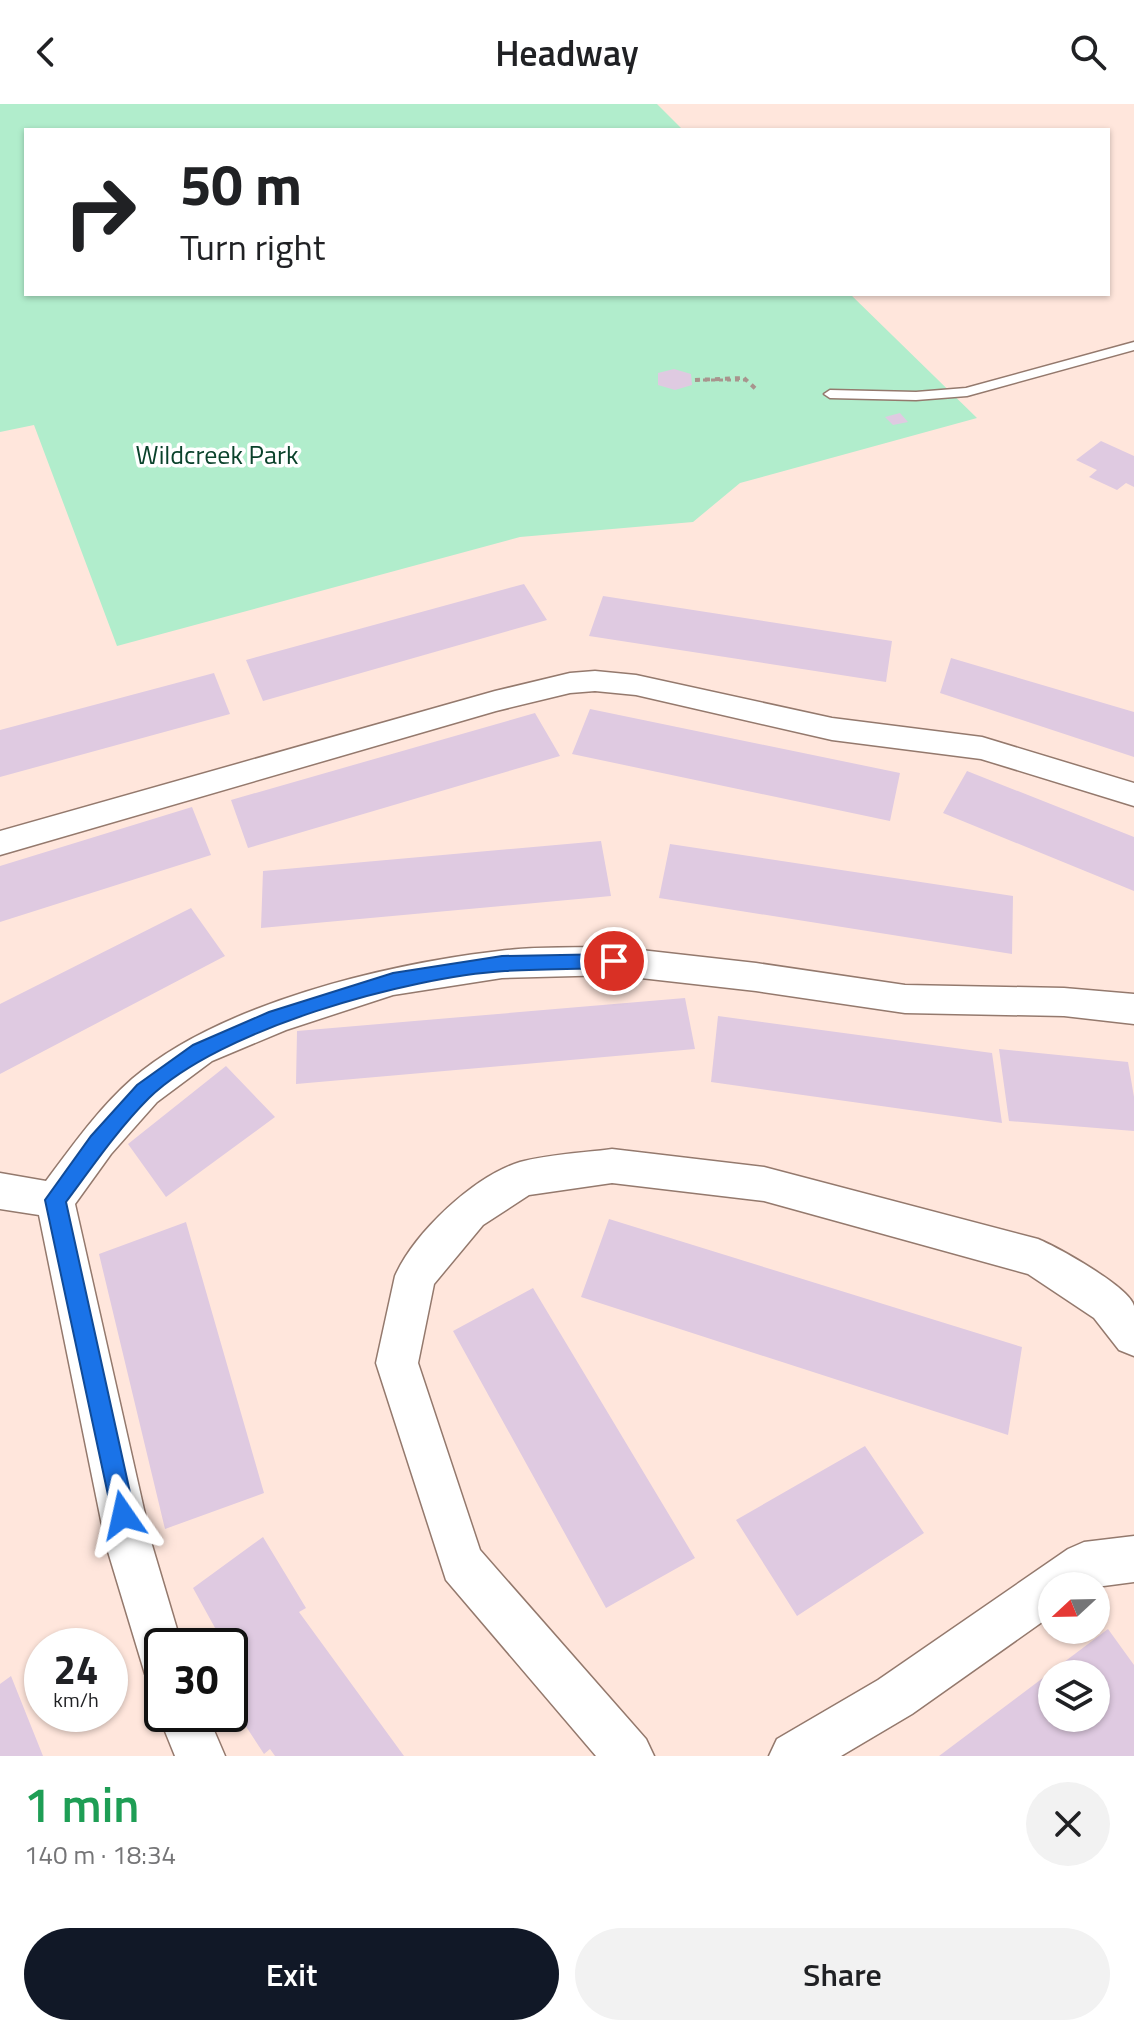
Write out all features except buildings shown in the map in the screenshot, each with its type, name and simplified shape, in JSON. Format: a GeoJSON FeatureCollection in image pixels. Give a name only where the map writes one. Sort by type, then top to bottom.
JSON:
{"type":"FeatureCollection","features":[{"type":"Feature","properties":{"kind":"street"},"geometry":{"type":"LineString","coordinates":[[0,843],[481,705],[570,683],[595,681],[636,685],[832,729],[982,748],[1134,795]]}},
{"type":"Feature","properties":{"kind":"street"},"geometry":{"type":"LineString","coordinates":[[153,1628],[129,1545],[55,1200],[98,1142],[144,1091],[199,1050],[276,1018],[393,981],[502,964],[614,961],[756,977],[905,999],[1064,1002],[1134,1009]]}},
{"type":"Feature","properties":{"kind":"street"},"geometry":{"type":"LineString","coordinates":[[629,1756],[462,1564],[397,1363],[415,1276],[469,1212],[522,1179],[612,1166],[764,1184],[1038,1258],[1109,1304],[1134,1336]]}},
{"type":"Feature","properties":{"kind":"street"},"geometry":{"type":"LineString","coordinates":[[0,1191],[55,1200]]}},
{"type":"Feature","properties":{"kind":"street"},"geometry":{"type":"LineString","coordinates":[[1074,1572],[1084,1565],[1134,1559]]}},
{"type":"Feature","properties":{"kind":"street"},"geometry":{"type":"LineString","coordinates":[[794,1756],[895,1697],[1038,1597]]}},
{"type":"Feature","properties":{"kind":"street"},"geometry":{"type":"LineString","coordinates":[[190,1732],[200,1756]]}},
{"type":"Feature","properties":{"kind":"lane"},"geometry":{"type":"LineString","coordinates":[[830,394],[916,396],[967,392],[1134,346]]}},
{"type":"Feature","properties":{"kind":"path"},"geometry":{"type":"LineString","coordinates":[[695,380],[744,378],[757,390]]}},
{"type":"Feature","properties":{"kind":"green space","name":"Wildcreek Park"},"geometry":{"type":"Polygon","coordinates":[[[0,104],[657,104],[681,128],[24,128],[24,296],[852,296],[977,418],[740,483],[693,522],[520,537],[117,646],[34,425],[0,432],[0,104]]]}},
{"type":"Feature","properties":{"kind":"route"},"geometry":{"type":"LineString","coordinates":[[123,1515],[55,1200],[98,1142],[144,1091],[199,1050],[276,1018],[393,981],[502,964],[614,961]]}}]}
